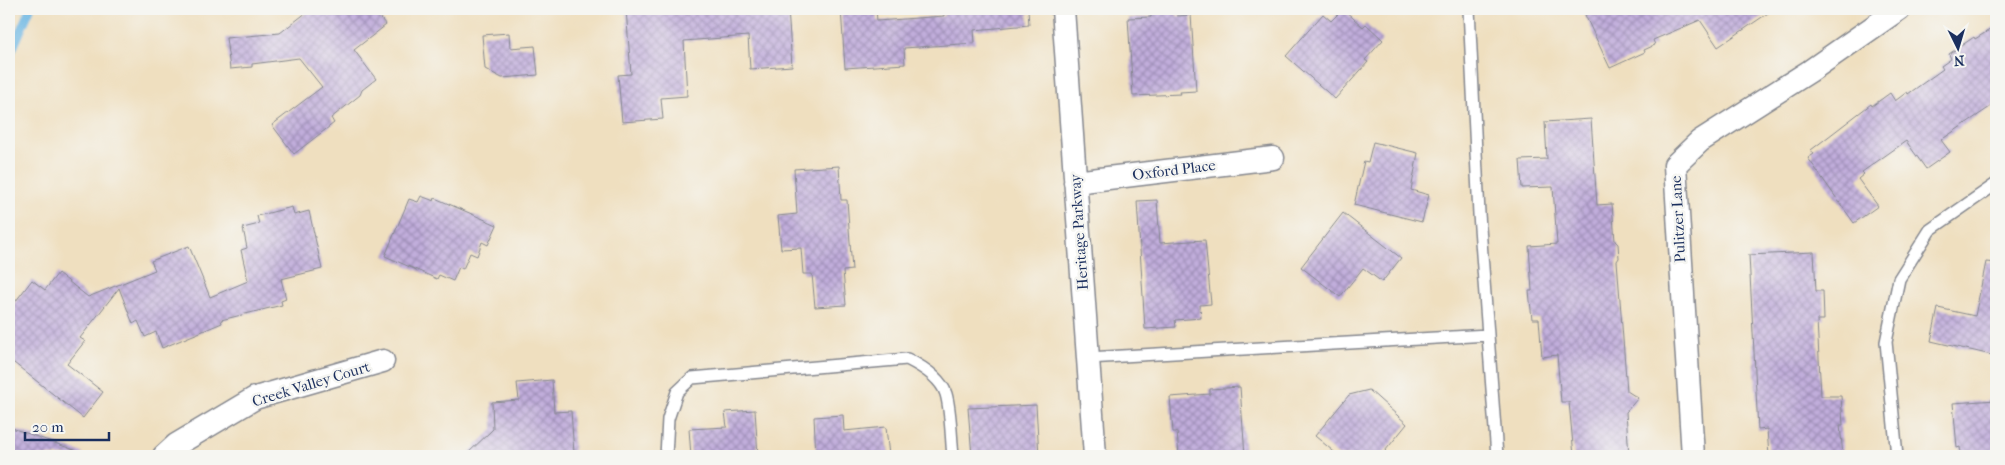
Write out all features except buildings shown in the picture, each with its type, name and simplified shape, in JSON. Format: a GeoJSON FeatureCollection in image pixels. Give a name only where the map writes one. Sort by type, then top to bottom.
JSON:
{"type":"FeatureCollection","features":[{"type":"Feature","properties":{"kind":"street","name":"Heritage Parkway"},"geometry":{"type":"LineString","coordinates":[[1062,9],[1095,456]]}},
{"type":"Feature","properties":{"kind":"street","name":"Pulitzer Lane"},"geometry":{"type":"LineString","coordinates":[[1692,456],[1675,165],[1700,141],[1810,71],[1900,9]]}},
{"type":"Feature","properties":{"kind":"street","name":"Oxford Place"},"geometry":{"type":"LineString","coordinates":[[1075,182],[1273,158]]}},
{"type":"Feature","properties":{"kind":"street","name":"Creek Valley Court"},"geometry":{"type":"LineString","coordinates":[[164,456],[176,445],[255,398],[383,361]]}},
{"type":"Feature","properties":{"kind":"lane"},"geometry":{"type":"LineString","coordinates":[[1469,9],[1479,214],[1497,456]]}},
{"type":"Feature","properties":{"kind":"lane"},"geometry":{"type":"LineString","coordinates":[[1897,456],[1886,342],[1899,279],[1930,230],[1996,184]]}},
{"type":"Feature","properties":{"kind":"lane"},"geometry":{"type":"LineString","coordinates":[[1088,358],[1488,335]]}},
{"type":"Feature","properties":{"kind":"lane"},"geometry":{"type":"LineString","coordinates":[[666,456],[668,419],[678,392],[692,378],[907,359],[922,366],[936,379],[946,393],[953,456]]}},
{"type":"Feature","properties":{"kind":"waterway"},"geometry":{"type":"LineString","coordinates":[[9,57],[30,9]]}}]}
